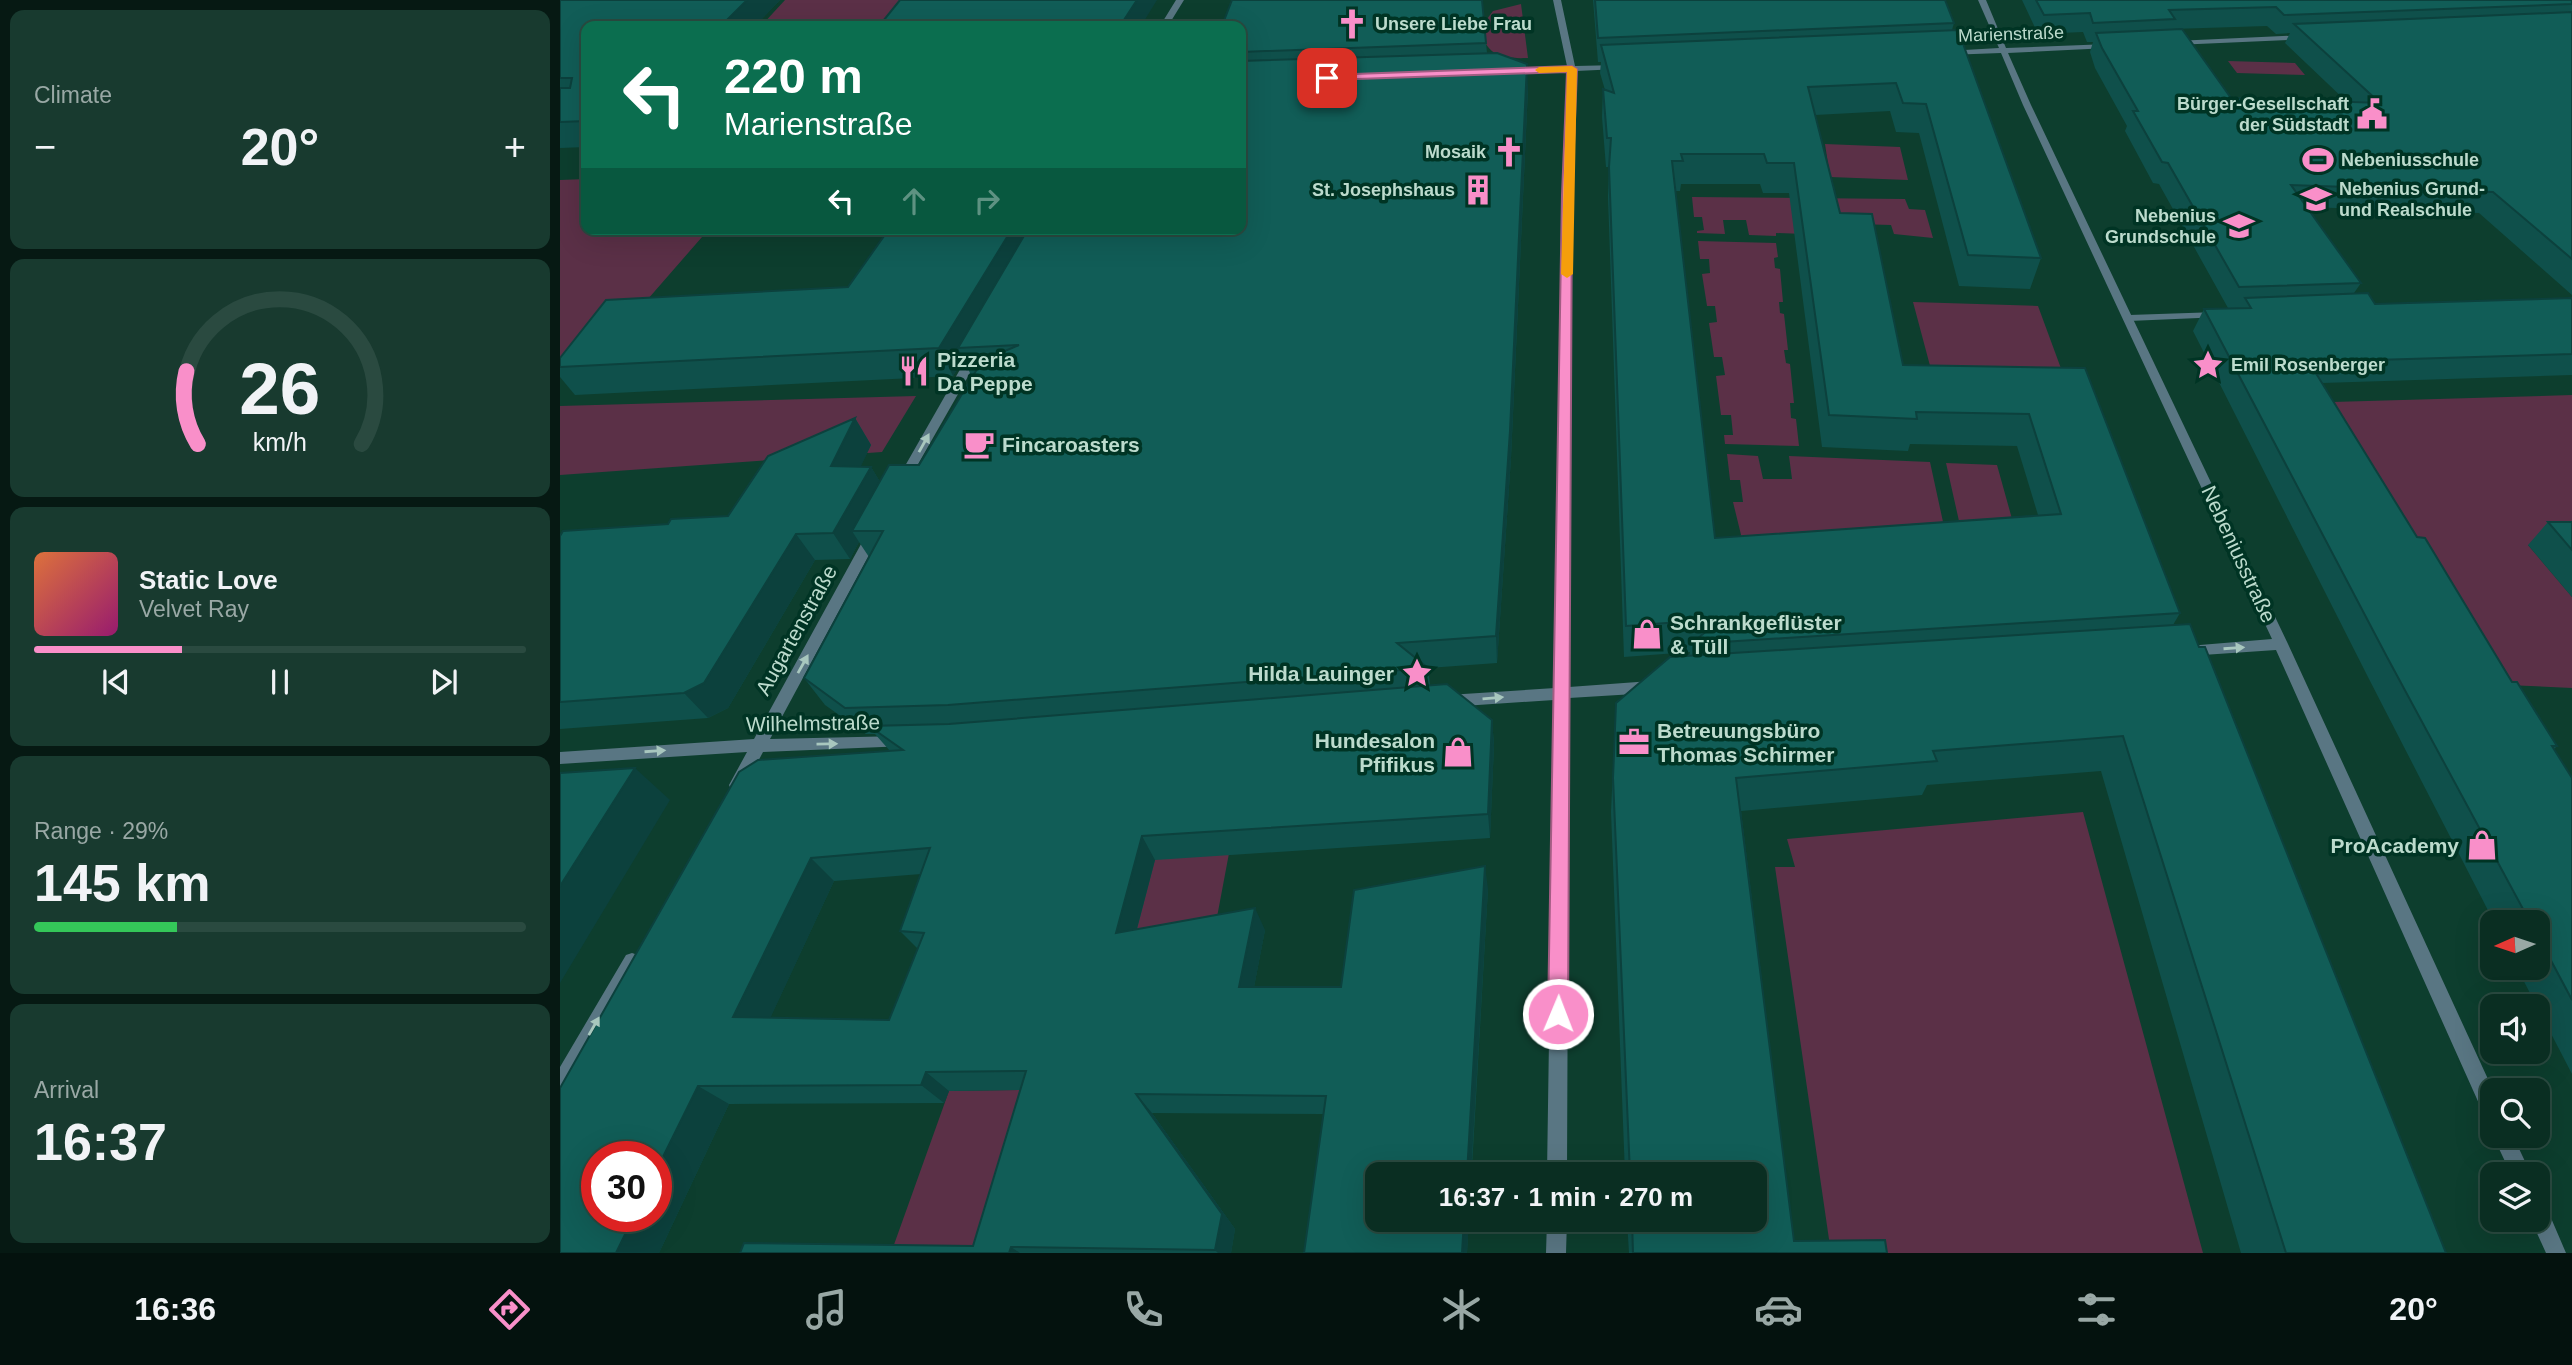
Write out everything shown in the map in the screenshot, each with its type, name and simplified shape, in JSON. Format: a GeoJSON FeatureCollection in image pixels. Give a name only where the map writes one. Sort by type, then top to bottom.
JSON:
{"type":"FeatureCollection","features":[{"type":"Feature","properties":{"kind":"street"},"geometry":{"type":"LineString","coordinates":[[1167,21],[1180,0]]}},
{"type":"Feature","properties":{"kind":"street"},"geometry":{"type":"LineString","coordinates":[[1557,0],[1572,69],[1567,195],[1560,692],[1557,1162]]}},
{"type":"Feature","properties":{"kind":"street","name":"Nebeniusstraße"},"geometry":{"type":"LineString","coordinates":[[1982,0],[2281,645],[2480,1084]]}},
{"type":"Feature","properties":{"kind":"street"},"geometry":{"type":"LineString","coordinates":[[2170,43],[2317,37]]}},
{"type":"Feature","properties":{"kind":"street","name":"Marienstraße"},"geometry":{"type":"LineString","coordinates":[[1930,53],[2117,45]]}},
{"type":"Feature","properties":{"kind":"street"},"geometry":{"type":"LineString","coordinates":[[1494,72],[1626,67]]}},
{"type":"Feature","properties":{"kind":"street"},"geometry":{"type":"LineString","coordinates":[[2129,318],[2226,314]]}},
{"type":"Feature","properties":{"kind":"street"},"geometry":{"type":"LineString","coordinates":[[900,487],[982,340]]}},
{"type":"Feature","properties":{"kind":"street","name":"Augartenstraße"},"geometry":{"type":"LineString","coordinates":[[728,802],[879,524]]}},
{"type":"Feature","properties":{"kind":"street"},"geometry":{"type":"LineString","coordinates":[[2177,652],[2281,645]]}},
{"type":"Feature","properties":{"kind":"street"},"geometry":{"type":"LineString","coordinates":[[1437,702],[1671,685]]}},
{"type":"Feature","properties":{"kind":"street","name":"Wilhelmstraße"},"geometry":{"type":"LineString","coordinates":[[560,758],[758,745],[911,742]]}},
{"type":"Feature","properties":{"kind":"street"},"geometry":{"type":"LineString","coordinates":[[560,1085],[642,945]]}},
{"type":"Feature","properties":{"kind":"street"},"geometry":{"type":"LineString","coordinates":[[1556,1253],[1557,1232]]}},
{"type":"Feature","properties":{"kind":"street"},"geometry":{"type":"LineString","coordinates":[[2547,1232],[2556,1253]]}},
{"type":"Feature","properties":{"kind":"shaded area"},"geometry":{"type":"Polygon","coordinates":[[[785,0],[908,0],[906,21],[766,21],[785,0]]]}},
{"type":"Feature","properties":{"kind":"shaded area"},"geometry":{"type":"Polygon","coordinates":[[[1521,4],[1528,58],[1511,58],[1496,54],[1486,44],[1481,27],[1493,11],[1521,4]]]}},
{"type":"Feature","properties":{"kind":"shaded area"},"geometry":{"type":"Polygon","coordinates":[[[2228,61],[2295,63],[2305,75],[2237,73],[2228,61]]]}},
{"type":"Feature","properties":{"kind":"shaded area"},"geometry":{"type":"Polygon","coordinates":[[[1825,144],[1900,147],[1908,180],[1830,177],[1825,144]]]}},
{"type":"Feature","properties":{"kind":"shaded area"},"geometry":{"type":"Polygon","coordinates":[[[581,179],[581,235],[704,235],[600,354],[560,358],[560,180],[581,179]]]}},
{"type":"Feature","properties":{"kind":"shaded area"},"geometry":{"type":"Polygon","coordinates":[[[1692,197],[1905,199],[1909,209],[1925,210],[1933,238],[1894,234],[1891,225],[1856,224],[1858,236],[1776,233],[1776,236],[1749,235],[1746,220],[1723,220],[1725,234],[1697,233],[1704,230],[1702,217],[1694,217],[1692,197]]]}},
{"type":"Feature","properties":{"kind":"shaded area"},"geometry":{"type":"Polygon","coordinates":[[[1698,241],[1776,243],[1778,257],[1774,258],[1775,268],[1780,269],[1783,302],[1779,302],[1780,313],[1784,314],[1788,350],[1784,350],[1786,363],[1790,364],[1794,403],[1790,403],[1791,418],[1796,419],[1799,446],[1725,444],[1724,435],[1733,435],[1731,415],[1721,415],[1716,376],[1725,375],[1722,357],[1714,357],[1709,323],[1717,322],[1715,306],[1707,306],[1702,274],[1710,273],[1709,259],[1700,259],[1698,241]]]}},
{"type":"Feature","properties":{"kind":"shaded area"},"geometry":{"type":"Polygon","coordinates":[[[1913,302],[2038,306],[2066,382],[1933,377],[1913,302]]]}},
{"type":"Feature","properties":{"kind":"shaded area"},"geometry":{"type":"Polygon","coordinates":[[[2572,395],[2572,543],[2528,545],[2572,597],[2572,688],[2507,685],[2332,402],[2572,395]]]}},
{"type":"Feature","properties":{"kind":"shaded area"},"geometry":{"type":"Polygon","coordinates":[[[916,396],[882,452],[560,475],[560,406],[916,396]]]}},
{"type":"Feature","properties":{"kind":"shaded area"},"geometry":{"type":"Polygon","coordinates":[[[1727,454],[1758,456],[1763,479],[1792,479],[1789,456],[1930,462],[1945,531],[1743,543],[1733,502],[1743,502],[1740,480],[1730,480],[1727,454]]]}},
{"type":"Feature","properties":{"kind":"shaded area"},"geometry":{"type":"Polygon","coordinates":[[[1946,463],[1997,465],[2014,526],[1961,530],[1946,463]]]}},
{"type":"Feature","properties":{"kind":"shaded area"},"geometry":{"type":"Polygon","coordinates":[[[2083,812],[2203,1253],[1831,1253],[1775,867],[1795,867],[1787,839],[2083,812]]]}},
{"type":"Feature","properties":{"kind":"shaded area"},"geometry":{"type":"Polygon","coordinates":[[[1230,848],[1211,949],[1132,949],[1101,865],[1230,848]]]}},
{"type":"Feature","properties":{"kind":"shaded area"},"geometry":{"type":"Polygon","coordinates":[[[1020,1090],[997,1253],[891,1253],[949,1091],[1020,1090]]]}},
{"type":"Feature","properties":{"kind":"building"},"geometry":{"type":"Polygon","coordinates":[[[560,0],[747,0],[726,21],[581,21],[581,121],[560,122],[560,88],[570,88],[572,78],[560,78],[560,0]]]}},
{"type":"Feature","properties":{"kind":"building"},"geometry":{"type":"Polygon","coordinates":[[[900,0],[1137,0],[1123,21],[883,21],[900,0]]]}},
{"type":"Feature","properties":{"kind":"building","name":"Unsere Liebe Frau"},"geometry":{"type":"Polygon","coordinates":[[[1232,0],[1482,0],[1486,43],[1246,52],[1246,21],[1224,21],[1232,0]]]}},
{"type":"Feature","properties":{"kind":"building"},"geometry":{"type":"Polygon","coordinates":[[[1595,0],[1945,0],[1954,23],[1598,38],[1595,0]]]}},
{"type":"Feature","properties":{"kind":"building"},"geometry":{"type":"Polygon","coordinates":[[[2036,0],[2572,0],[2572,4],[2284,15],[2276,7],[2169,10],[2175,19],[2093,23],[2090,13],[2044,15],[2036,0]]]}},
{"type":"Feature","properties":{"kind":"building"},"geometry":{"type":"Polygon","coordinates":[[[2572,12],[2572,259],[2493,192],[2291,185],[2361,283],[2239,287],[2168,163],[2162,162],[2133,111],[2138,111],[2096,33],[2182,29],[2231,98],[2380,103],[2294,24],[2572,12]]]}},
{"type":"Feature","properties":{"kind":"building"},"geometry":{"type":"Polygon","coordinates":[[[1958,30],[2041,258],[1968,255],[1926,104],[1903,103],[1896,83],[1808,87],[1840,213],[1872,214],[1903,365],[2085,368],[2180,613],[1691,644],[1721,619],[1626,626],[1609,167],[1611,138],[1607,138],[1603,89],[1614,93],[1601,45],[1958,30]],[[1681,154],[1683,161],[1672,161],[1715,538],[2061,514],[2029,414],[1916,412],[1917,419],[1829,415],[1794,163],[1767,163],[1764,154],[1681,154]]]}},
{"type":"Feature","properties":{"kind":"building"},"geometry":{"type":"Polygon","coordinates":[[[1497,53],[1527,64],[1510,431],[1496,636],[1397,643],[1428,668],[948,705],[845,708],[804,678],[883,531],[852,531],[889,465],[919,465],[982,361],[1019,345],[958,348],[1024,235],[1246,235],[1246,61],[1497,53]]]}},
{"type":"Feature","properties":{"kind":"building"},"geometry":{"type":"Polygon","coordinates":[[[885,235],[1008,235],[939,348],[560,367],[560,358],[606,300],[848,287],[885,235]]]}},
{"type":"Feature","properties":{"kind":"building"},"geometry":{"type":"Polygon","coordinates":[[[2368,293],[2375,304],[2572,298],[2572,354],[2309,362],[2417,537],[2425,538],[2512,682],[2517,682],[2557,746],[2552,746],[2572,778],[2572,1000],[2550,959],[2550,910],[2524,910],[2204,309],[2251,308],[2245,298],[2368,293]]]}},
{"type":"Feature","properties":{"kind":"building"},"geometry":{"type":"Polygon","coordinates":[[[855,418],[831,466],[871,467],[833,533],[796,534],[704,683],[684,693],[560,702],[560,536],[563,531],[668,524],[671,519],[728,516],[768,456],[855,418]]]}},
{"type":"Feature","properties":{"kind":"building"},"geometry":{"type":"Polygon","coordinates":[[[2548,522],[2572,522],[2572,550],[2548,522]]]}},
{"type":"Feature","properties":{"kind":"building"},"geometry":{"type":"Polygon","coordinates":[[[2190,624],[2199,647],[2205,647],[2446,1253],[2286,1253],[2123,736],[1933,751],[1937,761],[1736,778],[1794,1241],[1885,1240],[1887,1253],[1633,1253],[1632,1232],[1767,1232],[1767,1162],[1629,1162],[1613,778],[1616,703],[1670,657],[2190,624]]]}},
{"type":"Feature","properties":{"kind":"building"},"geometry":{"type":"Polygon","coordinates":[[[1447,684],[1492,720],[1488,814],[1142,836],[1116,933],[1255,908],[1239,987],[1341,987],[1354,890],[1485,866],[1468,1162],[1365,1162],[1365,1232],[1463,1232],[1462,1253],[1304,1253],[1326,1096],[1136,1094],[1222,1214],[1215,1250],[1011,1247],[1009,1253],[740,1253],[744,1243],[973,1246],[1026,1071],[926,1072],[921,1085],[698,1086],[671,1141],[581,1141],[581,1232],[626,1232],[616,1253],[560,1253],[560,1088],[739,772],[758,760],[903,750],[869,726],[949,724],[1447,684]],[[930,848],[811,858],[733,1017],[889,1020],[924,933],[900,931],[930,848]]]}},
{"type":"Feature","properties":{"kind":"building"},"geometry":{"type":"Polygon","coordinates":[[[635,768],[560,886],[560,773],[635,768]]]}},
{"type":"Feature","properties":{"kind":"slow traffic"},"geometry":{"type":"LineString","coordinates":[[1539,70],[1572,69],[1567,274]]}},
{"type":"Feature","properties":{"kind":"place","name":"Unsere Liebe Frau"},"geometry":{"type":"Point","coordinates":[1352,24]}},
{"type":"Feature","properties":{"kind":"place","name":"Bürger-Gesellschaft der Südstadt"},"geometry":{"type":"Point","coordinates":[2372,114]}},
{"type":"Feature","properties":{"kind":"place","name":"Mosaik"},"geometry":{"type":"Point","coordinates":[1509,152]}},
{"type":"Feature","properties":{"kind":"place","name":"Nebeniusschule"},"geometry":{"type":"Point","coordinates":[2318,160]}},
{"type":"Feature","properties":{"kind":"place","name":"St. Josephshaus"},"geometry":{"type":"Point","coordinates":[1478,190]}},
{"type":"Feature","properties":{"kind":"place","name":"Nebenius Grund- und Realschule"},"geometry":{"type":"Point","coordinates":[2316,199]}},
{"type":"Feature","properties":{"kind":"place","name":"Nebenius Grundschule"},"geometry":{"type":"Point","coordinates":[2239,226]}},
{"type":"Feature","properties":{"kind":"place","name":"Emil Rosenberger"},"geometry":{"type":"Point","coordinates":[2208,365]}},
{"type":"Feature","properties":{"kind":"place","name":"Pizzeria Da Peppe"},"geometry":{"type":"Point","coordinates":[914,371]}},
{"type":"Feature","properties":{"kind":"place","name":"Fincaroasters"},"geometry":{"type":"Point","coordinates":[979,444]}},
{"type":"Feature","properties":{"kind":"place","name":"Schrankgeflüster & Tüll"},"geometry":{"type":"Point","coordinates":[1647,634]}},
{"type":"Feature","properties":{"kind":"place","name":"Hilda Lauinger"},"geometry":{"type":"Point","coordinates":[1417,673]}},
{"type":"Feature","properties":{"kind":"place","name":"Betreuungsbüro Thomas Schirmer"},"geometry":{"type":"Point","coordinates":[1634,742]}},
{"type":"Feature","properties":{"kind":"place","name":"Hundesalon Pfifikus"},"geometry":{"type":"Point","coordinates":[1458,752]}},
{"type":"Feature","properties":{"kind":"place","name":"ProAcademy"},"geometry":{"type":"Point","coordinates":[2482,845]}},
{"type":"Feature","properties":{"kind":"route"},"geometry":{"type":"LineString","coordinates":[[1327,78],[1572,69],[1567,195],[1558,1014]]}}]}
